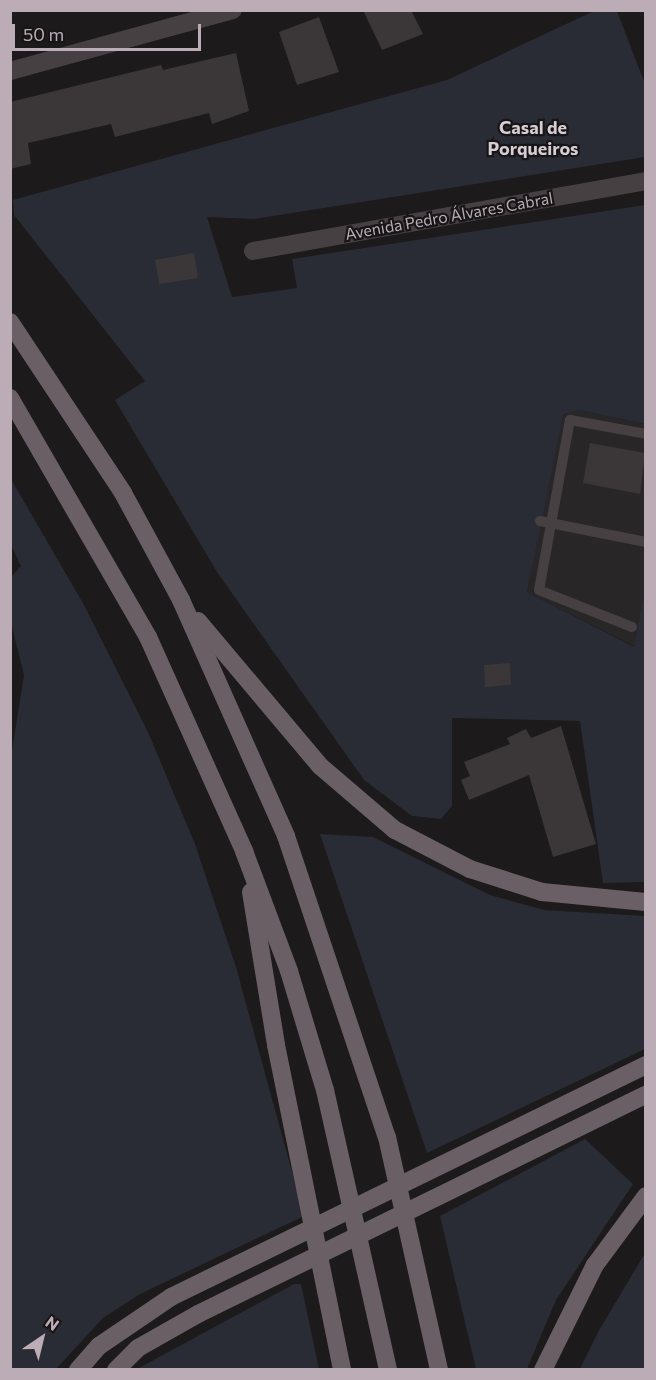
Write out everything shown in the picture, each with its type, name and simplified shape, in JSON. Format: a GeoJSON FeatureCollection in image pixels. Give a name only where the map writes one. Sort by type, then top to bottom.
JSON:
{"type":"FeatureCollection","features":[{"type":"Feature","properties":{"kind":"highway"},"geometry":{"type":"LineString","coordinates":[[10,322],[123,493],[181,600],[286,836],[329,954],[387,1137],[439,1370]]}},
{"type":"Feature","properties":{"kind":"highway"},"geometry":{"type":"LineString","coordinates":[[10,398],[148,637],[244,851],[290,971],[325,1090],[388,1370]]}},
{"type":"Feature","properties":{"kind":"highway"},"geometry":{"type":"LineString","coordinates":[[181,600],[320,766],[395,830],[470,869],[542,892],[645,902]]}},
{"type":"Feature","properties":{"kind":"highway"},"geometry":{"type":"LineString","coordinates":[[244,851],[276,1045],[342,1370]]}},
{"type":"Feature","properties":{"kind":"highway"},"geometry":{"type":"LineString","coordinates":[[78,1370],[131,1322],[280,1243],[478,1149],[645,1065]]}},
{"type":"Feature","properties":{"kind":"highway"},"geometry":{"type":"LineString","coordinates":[[116,1370],[162,1333],[645,1095]]}},
{"type":"Feature","properties":{"kind":"highway"},"geometry":{"type":"LineString","coordinates":[[543,1370],[591,1273],[645,1196]]}},
{"type":"Feature","properties":{"kind":"street"},"geometry":{"type":"LineString","coordinates":[[10,71],[233,10]]}},
{"type":"Feature","properties":{"kind":"street","name":"Avenida Pedro Álvares Cabral"},"geometry":{"type":"LineString","coordinates":[[253,251],[645,181]]}},
{"type":"Feature","properties":{"kind":"lane"},"geometry":{"type":"LineString","coordinates":[[632,627],[539,590],[546,522],[570,420],[645,434]]}},
{"type":"Feature","properties":{"kind":"lane"},"geometry":{"type":"LineString","coordinates":[[546,522],[645,542]]}},
{"type":"Feature","properties":{"kind":"shaded area"},"geometry":{"type":"Polygon","coordinates":[[[594,11],[617,11],[645,84],[645,157],[254,219],[207,217],[232,297],[297,288],[292,259],[645,205],[645,424],[578,410],[563,415],[527,592],[634,647],[645,590],[645,882],[603,883],[580,721],[452,718],[452,806],[441,819],[412,816],[364,780],[217,572],[115,400],[145,381],[14,215],[13,200],[447,80],[594,11]]]}},
{"type":"Feature","properties":{"kind":"shaded area"},"geometry":{"type":"Polygon","coordinates":[[[578,410],[645,424],[645,590],[635,647],[527,592],[559,422],[563,415],[578,410]]]}},
{"type":"Feature","properties":{"kind":"shaded area"},"geometry":{"type":"Polygon","coordinates":[[[11,479],[84,605],[148,732],[195,844],[236,967],[304,1216],[140,1294],[103,1318],[56,1369],[11,1369],[10,763],[24,675],[11,623],[11,577],[21,566],[11,545],[11,479]]]}},
{"type":"Feature","properties":{"kind":"shaded area"},"geometry":{"type":"Polygon","coordinates":[[[320,834],[373,837],[490,895],[544,910],[645,916],[645,1049],[427,1153],[320,834]]]}},
{"type":"Feature","properties":{"kind":"shaded area"},"geometry":{"type":"Polygon","coordinates":[[[585,1139],[633,1184],[556,1300],[527,1369],[476,1369],[440,1216],[585,1139]]]}},
{"type":"Feature","properties":{"kind":"shaded area"},"geometry":{"type":"Polygon","coordinates":[[[645,1253],[645,1369],[580,1369],[598,1332],[645,1253]]]}},
{"type":"Feature","properties":{"kind":"shaded area"},"geometry":{"type":"Polygon","coordinates":[[[294,1284],[301,1284],[319,1369],[137,1369],[294,1284]]]}},
{"type":"Feature","properties":{"kind":"building"},"geometry":{"type":"Polygon","coordinates":[[[363,10],[411,10],[423,34],[382,50],[363,10]]]}},
{"type":"Feature","properties":{"kind":"building"},"geometry":{"type":"Polygon","coordinates":[[[319,17],[339,72],[297,85],[279,32],[319,17]]]}},
{"type":"Feature","properties":{"kind":"building"},"geometry":{"type":"Polygon","coordinates":[[[236,53],[249,111],[212,124],[209,113],[115,137],[111,124],[28,143],[31,164],[10,169],[10,102],[161,65],[163,70],[236,53]]]}},
{"type":"Feature","properties":{"kind":"building"},"geometry":{"type":"Polygon","coordinates":[[[194,253],[198,278],[159,284],[155,260],[194,253]]]}},
{"type":"Feature","properties":{"kind":"building"},"geometry":{"type":"Polygon","coordinates":[[[590,443],[645,453],[640,494],[583,483],[590,443]]]}},
{"type":"Feature","properties":{"kind":"building"},"geometry":{"type":"Polygon","coordinates":[[[510,663],[511,685],[485,687],[484,665],[510,663]]]}},
{"type":"Feature","properties":{"kind":"building"},"geometry":{"type":"Polygon","coordinates":[[[561,726],[596,844],[553,857],[529,775],[469,800],[461,780],[470,776],[464,762],[510,744],[507,738],[526,729],[531,738],[561,726]]]}},
{"type":"Feature","properties":{"kind":"district","name":"Casal de Porqueiros"},"geometry":{"type":"Point","coordinates":[533,138]}}]}
